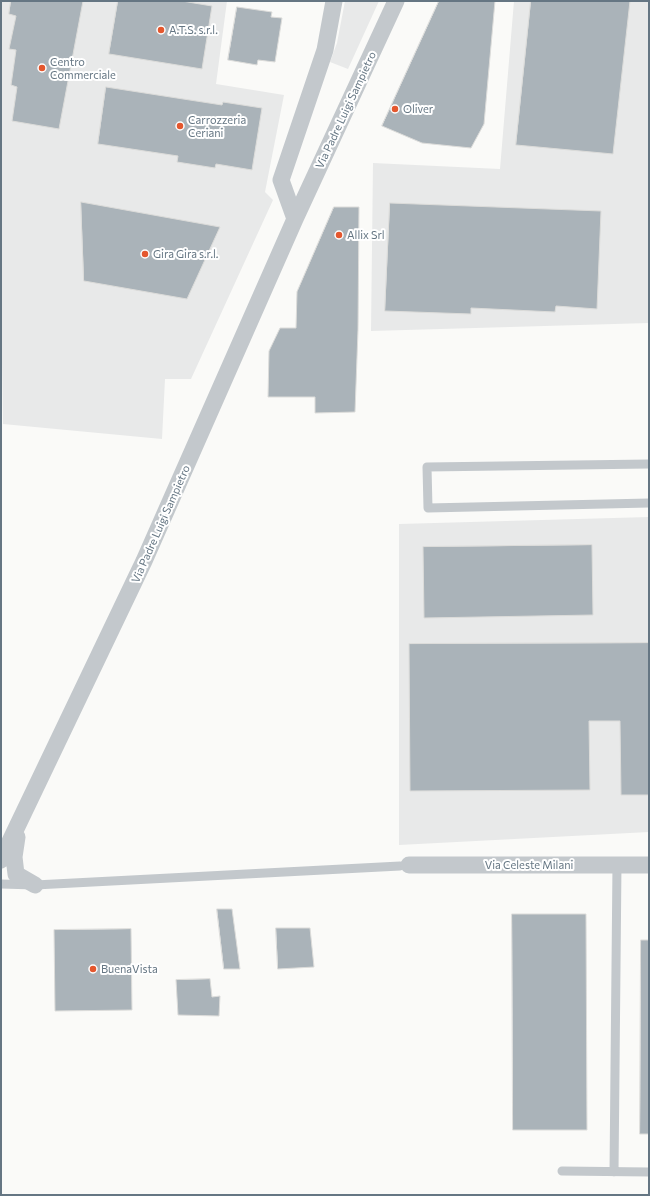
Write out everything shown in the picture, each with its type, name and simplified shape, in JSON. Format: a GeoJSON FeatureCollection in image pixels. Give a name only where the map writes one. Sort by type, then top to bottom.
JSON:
{"type":"FeatureCollection","features":[{"type":"Feature","properties":{"kind":"street"},"geometry":{"type":"LineString","coordinates":[[295,219],[281,180],[325,50],[334,1]]}},
{"type":"Feature","properties":{"kind":"street","name":"Via Padre Luigi Sampietro"},"geometry":{"type":"LineString","coordinates":[[1,860],[92,673],[193,453],[295,219],[396,1]]}},
{"type":"Feature","properties":{"kind":"street","name":"Via Padre Luigi Sampietro"},"geometry":{"type":"LineString","coordinates":[[18,825],[14,857],[16,874],[35,885]]}},
{"type":"Feature","properties":{"kind":"street","name":"Via Celeste Milani"},"geometry":{"type":"LineString","coordinates":[[405,866],[649,865]]}},
{"type":"Feature","properties":{"kind":"lane"},"geometry":{"type":"LineString","coordinates":[[649,464],[427,467],[428,508],[649,503]]}},
{"type":"Feature","properties":{"kind":"lane"},"geometry":{"type":"LineString","coordinates":[[614,1172],[617,864]]}},
{"type":"Feature","properties":{"kind":"lane"},"geometry":{"type":"LineString","coordinates":[[1,884],[35,885],[405,866]]}},
{"type":"Feature","properties":{"kind":"lane"},"geometry":{"type":"LineString","coordinates":[[562,1171],[649,1172]]}},
{"type":"Feature","properties":{"kind":"shaded area"},"geometry":{"type":"Polygon","coordinates":[[[1,1],[227,1],[216,84],[284,95],[265,192],[273,200],[191,379],[165,379],[162,439],[3,424],[1,301],[1,1]]]}},
{"type":"Feature","properties":{"kind":"shaded area"},"geometry":{"type":"Polygon","coordinates":[[[345,1],[379,1],[348,69],[330,62],[337,43],[345,1]]]}},
{"type":"Feature","properties":{"kind":"shaded area"},"geometry":{"type":"Polygon","coordinates":[[[514,1],[649,1],[649,323],[371,331],[373,163],[500,169],[514,1]]]}},
{"type":"Feature","properties":{"kind":"shaded area"},"geometry":{"type":"Polygon","coordinates":[[[649,517],[649,832],[399,845],[399,524],[649,517]]]}},
{"type":"Feature","properties":{"kind":"building","name":"Centro Commerciale"},"geometry":{"type":"Polygon","coordinates":[[[11,1],[83,1],[59,129],[12,121],[17,87],[11,85],[16,50],[9,49],[16,16],[9,14],[11,1]]]}},
{"type":"Feature","properties":{"kind":"building","name":"A.T.S. s.r.l."},"geometry":{"type":"Polygon","coordinates":[[[118,1],[182,1],[212,6],[202,69],[109,54],[118,1]]]}},
{"type":"Feature","properties":{"kind":"building"},"geometry":{"type":"Polygon","coordinates":[[[439,1],[495,1],[484,124],[471,148],[422,143],[382,126],[439,1]]]}},
{"type":"Feature","properties":{"kind":"building"},"geometry":{"type":"Polygon","coordinates":[[[531,1],[630,1],[613,154],[516,145],[531,1]]]}},
{"type":"Feature","properties":{"kind":"building"},"geometry":{"type":"Polygon","coordinates":[[[237,7],[272,12],[271,17],[282,18],[275,62],[258,60],[257,65],[228,60],[237,7]]]}},
{"type":"Feature","properties":{"kind":"building","name":"Carrozzeria Ceriani"},"geometry":{"type":"Polygon","coordinates":[[[106,87],[222,105],[223,102],[262,108],[252,170],[216,164],[215,168],[177,162],[178,156],[98,144],[106,87]]]}},
{"type":"Feature","properties":{"kind":"building","name":"Gira Gira s.r.l."},"geometry":{"type":"Polygon","coordinates":[[[81,202],[220,227],[187,299],[84,281],[81,202]]]}},
{"type":"Feature","properties":{"kind":"building"},"geometry":{"type":"Polygon","coordinates":[[[390,203],[601,211],[597,309],[556,306],[555,312],[471,308],[471,314],[385,311],[390,203]]]}},
{"type":"Feature","properties":{"kind":"building"},"geometry":{"type":"Polygon","coordinates":[[[334,207],[359,207],[358,330],[355,412],[315,413],[315,397],[268,397],[269,351],[280,328],[296,328],[297,292],[334,207]]]}},
{"type":"Feature","properties":{"kind":"building"},"geometry":{"type":"Polygon","coordinates":[[[592,545],[593,615],[424,618],[423,547],[592,545]]]}},
{"type":"Feature","properties":{"kind":"building"},"geometry":{"type":"Polygon","coordinates":[[[649,643],[649,795],[621,795],[620,721],[589,721],[590,790],[410,791],[409,644],[649,643]]]}},
{"type":"Feature","properties":{"kind":"building"},"geometry":{"type":"Polygon","coordinates":[[[217,909],[232,909],[240,969],[224,969],[217,909]]]}},
{"type":"Feature","properties":{"kind":"building"},"geometry":{"type":"Polygon","coordinates":[[[512,914],[586,914],[587,1130],[513,1130],[512,914]]]}},
{"type":"Feature","properties":{"kind":"building"},"geometry":{"type":"Polygon","coordinates":[[[276,928],[310,928],[314,967],[278,969],[276,928]]]}},
{"type":"Feature","properties":{"kind":"building"},"geometry":{"type":"Polygon","coordinates":[[[131,929],[132,1010],[55,1011],[54,930],[131,929]]]}},
{"type":"Feature","properties":{"kind":"building"},"geometry":{"type":"Polygon","coordinates":[[[641,940],[649,940],[649,1134],[640,1134],[641,940]]]}},
{"type":"Feature","properties":{"kind":"building"},"geometry":{"type":"Polygon","coordinates":[[[210,979],[212,997],[220,996],[219,1016],[178,1015],[176,980],[210,979]]]}},
{"type":"Feature","properties":{"kind":"place","name":"A.T.S. s.r.l."},"geometry":{"type":"Point","coordinates":[161,30]}},
{"type":"Feature","properties":{"kind":"place","name":"Centro Commerciale"},"geometry":{"type":"Point","coordinates":[42,68]}},
{"type":"Feature","properties":{"kind":"place","name":"Oliver"},"geometry":{"type":"Point","coordinates":[395,109]}},
{"type":"Feature","properties":{"kind":"place","name":"Carrozzeria Ceriani"},"geometry":{"type":"Point","coordinates":[180,126]}},
{"type":"Feature","properties":{"kind":"place","name":"Allix Srl"},"geometry":{"type":"Point","coordinates":[339,235]}},
{"type":"Feature","properties":{"kind":"place","name":"Gira Gira s.r.l."},"geometry":{"type":"Point","coordinates":[145,254]}},
{"type":"Feature","properties":{"kind":"place","name":"BuenaVista"},"geometry":{"type":"Point","coordinates":[93,969]}}]}
